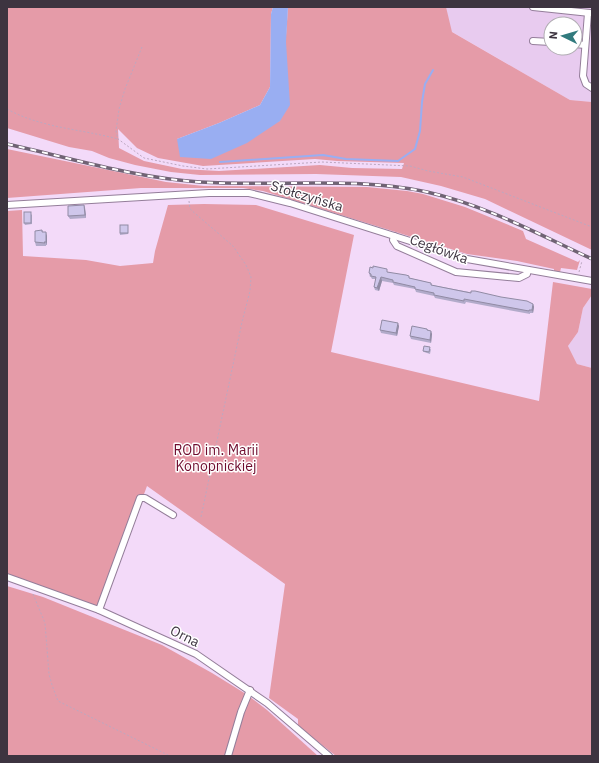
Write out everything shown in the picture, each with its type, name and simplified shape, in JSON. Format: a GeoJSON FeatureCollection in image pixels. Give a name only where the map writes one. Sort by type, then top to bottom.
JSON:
{"type":"FeatureCollection","features":[{"type":"Feature","properties":{"kind":"street"},"geometry":{"type":"LineString","coordinates":[[532,7],[590,13],[585,45],[584,80],[586,84],[592,88]]}},
{"type":"Feature","properties":{"kind":"street"},"geometry":{"type":"LineString","coordinates":[[533,41],[543,42]]}},
{"type":"Feature","properties":{"kind":"street"},"geometry":{"type":"LineString","coordinates":[[584,60],[592,61]]}},
{"type":"Feature","properties":{"kind":"street","name":"Stołczyńska"},"geometry":{"type":"LineString","coordinates":[[7,205],[243,192],[290,202],[467,259],[592,281]]}},
{"type":"Feature","properties":{"kind":"street","name":"Cegłówka"},"geometry":{"type":"LineString","coordinates":[[394,236],[392,240],[397,246],[456,272],[519,278],[527,274],[528,270]]}},
{"type":"Feature","properties":{"kind":"street"},"geometry":{"type":"LineString","coordinates":[[99,610],[140,498],[145,498],[173,515]]}},
{"type":"Feature","properties":{"kind":"street","name":"Orna"},"geometry":{"type":"LineString","coordinates":[[7,577],[99,610],[196,654],[267,703],[329,756]]}},
{"type":"Feature","properties":{"kind":"street"},"geometry":{"type":"LineString","coordinates":[[228,756],[241,712],[250,690]]}},
{"type":"Feature","properties":{"kind":"path"},"geometry":{"type":"LineString","coordinates":[[118,139],[116,131],[119,109],[125,89],[142,48]]}},
{"type":"Feature","properties":{"kind":"path"},"geometry":{"type":"LineString","coordinates":[[7,109],[52,126],[118,139],[144,158],[183,166],[207,169],[322,162],[410,166],[428,171],[463,176],[592,227]]}},
{"type":"Feature","properties":{"kind":"path"},"geometry":{"type":"LineString","coordinates":[[190,204],[190,208],[233,246],[246,265],[251,277],[250,291],[201,517]]}},
{"type":"Feature","properties":{"kind":"path"},"geometry":{"type":"LineString","coordinates":[[580,266],[582,261]]}},
{"type":"Feature","properties":{"kind":"path"},"geometry":{"type":"LineString","coordinates":[[30,584],[45,623],[50,674],[52,685],[58,701],[170,756]]}},
{"type":"Feature","properties":{"kind":"shaded area"},"geometry":{"type":"Polygon","coordinates":[[[435,7],[592,7],[592,102],[570,100],[435,22],[435,7]]]}},
{"type":"Feature","properties":{"kind":"shaded area"},"geometry":{"type":"Polygon","coordinates":[[[592,295],[592,368],[577,364],[568,346],[578,332],[583,308],[592,295]]]}},
{"type":"Feature","properties":{"kind":"green space"},"geometry":{"type":"Polygon","coordinates":[[[7,7],[273,7],[271,14],[270,87],[260,105],[177,139],[280,121],[288,7],[446,7],[452,32],[570,100],[592,102],[592,250],[485,199],[441,186],[401,177],[316,174],[200,175],[171,172],[135,165],[109,158],[92,151],[69,147],[7,128],[7,7]],[[118,129],[119,148],[144,161],[182,169],[219,171],[320,165],[352,168],[402,169],[404,163],[315,159],[203,166],[158,158],[137,148],[118,129]]]}},
{"type":"Feature","properties":{"kind":"green space"},"geometry":{"type":"Polygon","coordinates":[[[7,149],[166,182],[204,186],[367,187],[423,194],[465,207],[523,231],[526,239],[578,262],[580,260],[577,270],[561,268],[560,272],[554,271],[554,269],[517,261],[467,254],[263,191],[243,188],[141,188],[7,198],[7,149]]]}},
{"type":"Feature","properties":{"kind":"green space","name":"ROD im. Marii Konopnickiej"},"geometry":{"type":"Polygon","coordinates":[[[168,205],[256,205],[354,235],[331,352],[539,401],[553,282],[592,289],[592,295],[583,308],[578,332],[568,346],[577,364],[592,368],[592,756],[336,756],[298,726],[298,719],[269,698],[285,584],[147,486],[102,608],[7,578],[7,211],[22,210],[23,256],[86,260],[120,266],[153,263],[168,205]]]}},
{"type":"Feature","properties":{"kind":"green space"},"geometry":{"type":"Polygon","coordinates":[[[7,586],[43,597],[162,645],[246,694],[267,710],[318,756],[7,756],[7,586]]]}},
{"type":"Feature","properties":{"kind":"water"},"geometry":{"type":"Polygon","coordinates":[[[273,7],[288,7],[286,42],[290,105],[280,121],[247,143],[211,159],[180,157],[177,139],[260,105],[270,87],[271,14],[273,7]]]}},
{"type":"Feature","properties":{"kind":"building"},"geometry":{"type":"Polygon","coordinates":[[[84,205],[85,215],[68,216],[68,206],[84,205]]]}},
{"type":"Feature","properties":{"kind":"building"},"geometry":{"type":"Polygon","coordinates":[[[24,212],[31,212],[31,223],[24,223],[24,212]]]}},
{"type":"Feature","properties":{"kind":"building"},"geometry":{"type":"Polygon","coordinates":[[[120,225],[128,225],[128,233],[120,233],[120,225]]]}},
{"type":"Feature","properties":{"kind":"building"},"geometry":{"type":"Polygon","coordinates":[[[42,230],[42,232],[46,232],[46,242],[35,242],[35,231],[42,230]]]}},
{"type":"Feature","properties":{"kind":"building"},"geometry":{"type":"Polygon","coordinates":[[[373,266],[387,269],[387,272],[406,275],[409,276],[409,278],[431,283],[431,285],[471,293],[471,291],[475,291],[527,301],[533,304],[532,310],[529,311],[434,295],[434,293],[415,289],[415,287],[393,282],[393,280],[381,277],[377,288],[374,287],[376,277],[371,276],[369,273],[370,267],[373,268],[373,266]]]}},
{"type":"Feature","properties":{"kind":"building"},"geometry":{"type":"Polygon","coordinates":[[[382,320],[398,323],[396,333],[380,330],[382,320]]]}},
{"type":"Feature","properties":{"kind":"building"},"geometry":{"type":"Polygon","coordinates":[[[412,326],[431,331],[430,340],[410,336],[412,326]]]}},
{"type":"Feature","properties":{"kind":"building"},"geometry":{"type":"Polygon","coordinates":[[[424,346],[430,347],[429,352],[423,351],[424,346]]]}},
{"type":"Feature","properties":{"kind":"waterway"},"geometry":{"type":"LineString","coordinates":[[220,162],[323,155],[346,159],[398,161],[415,149],[420,131],[425,84],[433,70]]}},
{"type":"Feature","properties":{"kind":"railway"},"geometry":{"type":"LineString","coordinates":[[7,144],[103,167],[176,180],[228,183],[371,184],[427,192],[470,204],[490,212],[592,259]]}}]}
